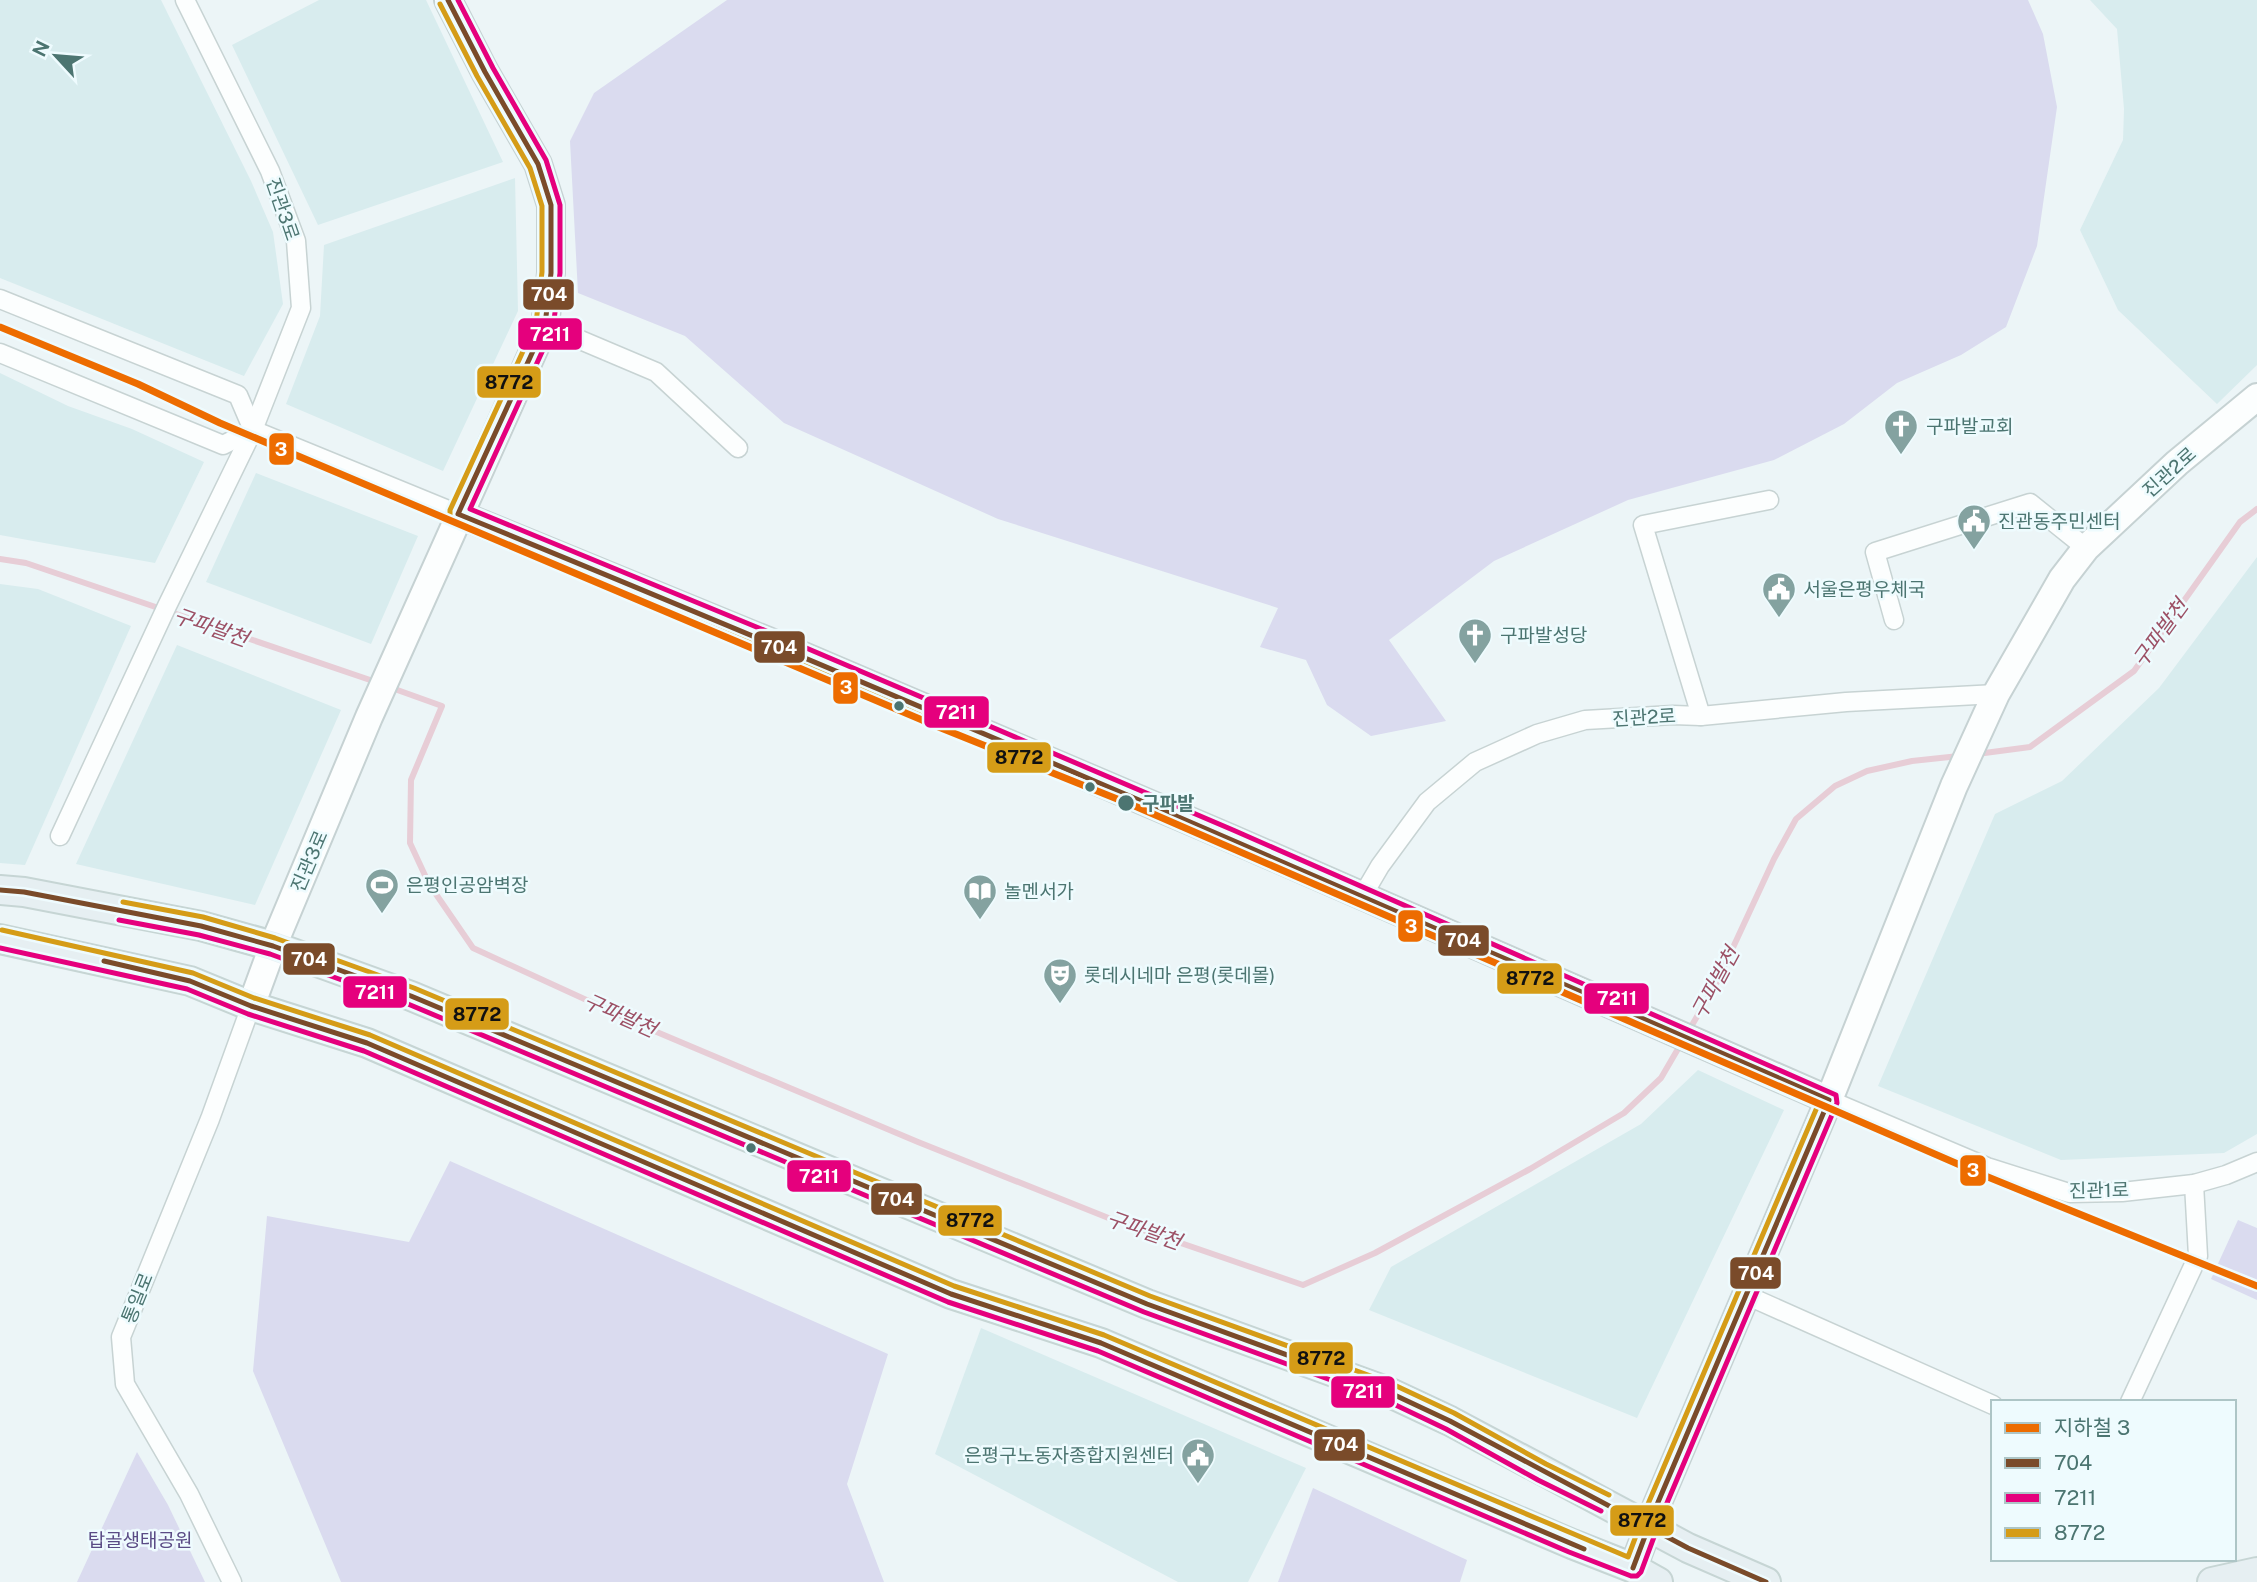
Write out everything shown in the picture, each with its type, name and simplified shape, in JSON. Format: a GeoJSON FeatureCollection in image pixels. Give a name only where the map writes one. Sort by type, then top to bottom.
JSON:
{"type":"FeatureCollection","features":[{"type":"Feature","properties":{"kind":"main road"},"geometry":{"type":"LineString","coordinates":[[0,890],[24,892],[201,926],[273,946],[411,996],[1146,1304],[1386,1391],[1450,1421],[1648,1528],[1766,1582]]}},
{"type":"Feature","properties":{"kind":"main road"},"geometry":{"type":"LineString","coordinates":[[0,939],[190,981],[251,1006],[367,1043],[951,1294],[1101,1343],[1572,1544],[1631,1575],[1658,1582]]}},
{"type":"Feature","properties":{"kind":"main road"},"geometry":{"type":"LineString","coordinates":[[2212,1582],[2257,1572]]}},
{"type":"Feature","properties":{"kind":"street","name":"진관3로"},"geometry":{"type":"LineString","coordinates":[[60,836],[253,429],[301,308],[296,241],[270,171],[185,0]]}},
{"type":"Feature","properties":{"kind":"street"},"geometry":{"type":"LineString","coordinates":[[448,0],[485,72],[538,164],[551,205],[551,273],[545,325],[458,514]]}},
{"type":"Feature","properties":{"kind":"street"},"geometry":{"type":"LineString","coordinates":[[0,299],[238,395],[253,429],[768,641],[1363,895],[1829,1100],[1648,1528],[1631,1575]]}},
{"type":"Feature","properties":{"kind":"street"},"geometry":{"type":"LineString","coordinates":[[545,325],[656,372],[738,448]]}},
{"type":"Feature","properties":{"kind":"street"},"geometry":{"type":"LineString","coordinates":[[0,353],[223,445],[253,429]]}},
{"type":"Feature","properties":{"kind":"street","name":"진관2로"},"geometry":{"type":"LineString","coordinates":[[1829,1100],[1983,720],[2062,579],[2086,548],[2177,463],[2257,397]]}},
{"type":"Feature","properties":{"kind":"street"},"geometry":{"type":"LineString","coordinates":[[1701,716],[1643,525],[1769,500]]}},
{"type":"Feature","properties":{"kind":"street"},"geometry":{"type":"LineString","coordinates":[[1894,620],[1875,552],[2030,503],[2086,548]]}},
{"type":"Feature","properties":{"kind":"street","name":"진관3로"},"geometry":{"type":"LineString","coordinates":[[251,1006],[273,946],[369,717],[458,514]]}},
{"type":"Feature","properties":{"kind":"street","name":"진관2로"},"geometry":{"type":"LineString","coordinates":[[1363,895],[1380,866],[1427,803],[1475,762],[1536,734],[1585,720],[1701,716],[1846,702],[1996,694]]}},
{"type":"Feature","properties":{"kind":"street","name":"통일로"},"geometry":{"type":"LineString","coordinates":[[232,1582],[189,1494],[125,1384],[121,1337],[210,1119],[251,1006]]}},
{"type":"Feature","properties":{"kind":"street","name":"진관1로"},"geometry":{"type":"LineString","coordinates":[[1829,1100],[1987,1167],[2069,1194],[2122,1192],[2194,1184],[2257,1162]]}},
{"type":"Feature","properties":{"kind":"street"},"geometry":{"type":"LineString","coordinates":[[2131,1400],[2198,1256],[2194,1184]]}},
{"type":"Feature","properties":{"kind":"street"},"geometry":{"type":"LineString","coordinates":[[1746,1295],[1991,1404]]}},
{"type":"Feature","properties":{"kind":"shaded area"},"geometry":{"type":"Polygon","coordinates":[[[0,0],[161,0],[251,181],[273,232],[283,304],[244,376],[0,278],[0,0]]]}},
{"type":"Feature","properties":{"kind":"shaded area"},"geometry":{"type":"Polygon","coordinates":[[[319,0],[426,0],[503,162],[318,225],[232,45],[319,0]]]}},
{"type":"Feature","properties":{"kind":"shaded area"},"geometry":{"type":"Polygon","coordinates":[[[2090,0],[2257,0],[2257,365],[2217,404],[2118,310],[2080,230],[2123,140],[2124,109],[2117,29],[2090,0]]]}},
{"type":"Feature","properties":{"kind":"shaded area"},"geometry":{"type":"Polygon","coordinates":[[[515,178],[518,311],[443,471],[286,404],[320,316],[324,245],[515,178]]]}},
{"type":"Feature","properties":{"kind":"shaded area"},"geometry":{"type":"Polygon","coordinates":[[[0,373],[68,406],[132,429],[204,462],[155,563],[0,535],[0,373]]]}},
{"type":"Feature","properties":{"kind":"shaded area"},"geometry":{"type":"Polygon","coordinates":[[[256,473],[418,536],[371,644],[206,582],[256,473]]]}},
{"type":"Feature","properties":{"kind":"shaded area"},"geometry":{"type":"Polygon","coordinates":[[[2257,557],[2257,1134],[2224,1153],[2061,1160],[1878,1086],[1995,814],[2062,781],[2159,688],[2257,557]]]}},
{"type":"Feature","properties":{"kind":"shaded area"},"geometry":{"type":"Polygon","coordinates":[[[0,584],[38,589],[131,626],[25,865],[0,863],[0,584]]]}},
{"type":"Feature","properties":{"kind":"shaded area"},"geometry":{"type":"Polygon","coordinates":[[[177,645],[341,710],[255,905],[76,864],[177,645]]]}},
{"type":"Feature","properties":{"kind":"shaded area"},"geometry":{"type":"Polygon","coordinates":[[[1698,1070],[1784,1110],[1637,1418],[1369,1310],[1391,1267],[1641,1124],[1698,1070]]]}},
{"type":"Feature","properties":{"kind":"shaded area"},"geometry":{"type":"Polygon","coordinates":[[[981,1328],[1306,1468],[1248,1582],[1178,1582],[935,1454],[981,1328]]]}},
{"type":"Feature","properties":{"kind":"green space"},"geometry":{"type":"Polygon","coordinates":[[[727,0],[2028,0],[2043,34],[2057,107],[2037,246],[2006,327],[1961,355],[1897,383],[1844,424],[1774,460],[1628,500],[1494,561],[1389,640],[1446,721],[1371,736],[1327,705],[1306,660],[1260,647],[1278,608],[998,519],[784,423],[685,336],[578,293],[570,141],[594,93],[727,0]]]}},
{"type":"Feature","properties":{"kind":"green space"},"geometry":{"type":"Polygon","coordinates":[[[450,1161],[888,1354],[847,1484],[884,1582],[341,1582],[253,1371],[267,1216],[409,1242],[450,1161]]]}},
{"type":"Feature","properties":{"kind":"green space"},"geometry":{"type":"Polygon","coordinates":[[[2238,1220],[2257,1228],[2257,1300],[2211,1279],[2238,1220]]]}},
{"type":"Feature","properties":{"kind":"green space","name":"탑골생태공원"},"geometry":{"type":"Polygon","coordinates":[[[137,1452],[168,1505],[205,1582],[77,1582],[137,1452]]]}},
{"type":"Feature","properties":{"kind":"green space"},"geometry":{"type":"Polygon","coordinates":[[[1313,1488],[1467,1560],[1460,1582],[1278,1582],[1313,1488]]]}},
{"type":"Feature","properties":{"kind":"waterway","name":"구파발천"},"geometry":{"type":"LineString","coordinates":[[1977,754],[2030,747],[2134,671],[2240,522],[2257,509]]}},
{"type":"Feature","properties":{"kind":"waterway","name":"구파발천"},"geometry":{"type":"LineString","coordinates":[[0,559],[26,563],[376,682]]}},
{"type":"Feature","properties":{"kind":"waterway","name":"구파발천"},"geometry":{"type":"LineString","coordinates":[[389,687],[442,706],[411,780],[410,843],[429,884],[473,948],[652,1030],[918,1142],[1111,1219],[1303,1285],[1375,1253],[1530,1169],[1624,1113],[1661,1078],[1682,1042]]}},
{"type":"Feature","properties":{"kind":"waterway","name":"구파발천"},"geometry":{"type":"LineString","coordinates":[[1688,1032],[1717,982],[1774,859],[1796,819],[1835,786],[1867,771],[1912,761],[1959,756]]}},
{"type":"Feature","properties":{"kind":"metro line","name":"3"},"geometry":{"type":"LineString","coordinates":[[0,327],[941,728],[1137,807],[1983,1175],[2257,1286]]}},
{"type":"Feature","properties":{"kind":"transit line","name":"704"},"geometry":{"type":"LineString","coordinates":[[448,0],[485,72],[538,164],[551,205],[551,273],[545,325],[458,514],[974,730],[1829,1100],[1656,1507],[1633,1568]]}},
{"type":"Feature","properties":{"kind":"transit line","name":"7211"},"geometry":{"type":"LineString","coordinates":[[0,948],[187,989],[248,1014],[364,1051],[948,1302],[1098,1351],[1569,1552],[1631,1576],[1637,1576],[1641,1572],[1664,1510],[1837,1103],[1836,1095],[1233,830],[771,633],[470,509],[553,328],[560,273],[560,205],[546,160],[493,68],[458,0]]}},
{"type":"Feature","properties":{"kind":"transit line","name":"8772"},"geometry":{"type":"LineString","coordinates":[[2,930],[193,973],[254,998],[370,1035],[954,1286],[1104,1335],[1628,1557],[1648,1504],[1818,1105],[1227,846],[765,649],[452,521],[450,510],[536,323],[542,272],[542,206],[530,168],[477,76],[440,4]]}},
{"type":"Feature","properties":{"kind":"transit line","name":"704"},"geometry":{"type":"LineString","coordinates":[[0,890],[24,892],[201,926],[273,946],[411,996],[1147,1304],[1386,1391],[1450,1421],[1688,1548],[1766,1582]]}},
{"type":"Feature","properties":{"kind":"transit line","name":"8772"},"geometry":{"type":"LineString","coordinates":[[123,902],[203,917],[275,938],[414,988],[1150,1296],[1390,1383],[1454,1413],[1609,1495]]}},
{"type":"Feature","properties":{"kind":"transit line","name":"7211"},"geometry":{"type":"LineString","coordinates":[[119,920],[199,935],[270,954],[408,1004],[1144,1312],[1383,1399],[1446,1429],[1601,1511]]}},
{"type":"Feature","properties":{"kind":"transit line","name":"704"},"geometry":{"type":"LineString","coordinates":[[104,961],[190,981],[251,1006],[367,1043],[951,1294],[1101,1343],[1584,1549]]}},
{"type":"Feature","properties":{"kind":"place","name":"구파발교회"},"geometry":{"type":"Point","coordinates":[1901,456]}},
{"type":"Feature","properties":{"kind":"place","name":"진관동주민센터"},"geometry":{"type":"Point","coordinates":[1974,551]}},
{"type":"Feature","properties":{"kind":"place","name":"서울은평우체국"},"geometry":{"type":"Point","coordinates":[1779,619]}},
{"type":"Feature","properties":{"kind":"place","name":"구파발성당"},"geometry":{"type":"Point","coordinates":[1475,665]}},
{"type":"Feature","properties":{"kind":"place","name":"구파발"},"geometry":{"type":"Point","coordinates":[1126,803]}},
{"type":"Feature","properties":{"kind":"place","name":"은평인공암벽장"},"geometry":{"type":"Point","coordinates":[382,915]}},
{"type":"Feature","properties":{"kind":"place","name":"놀멘서가"},"geometry":{"type":"Point","coordinates":[980,921]}},
{"type":"Feature","properties":{"kind":"place","name":"롯데시네마 은평(롯데몰)"},"geometry":{"type":"Point","coordinates":[1060,1005]}},
{"type":"Feature","properties":{"kind":"place","name":"은평구노동자종합지원센터"},"geometry":{"type":"Point","coordinates":[1198,1485]}}]}
